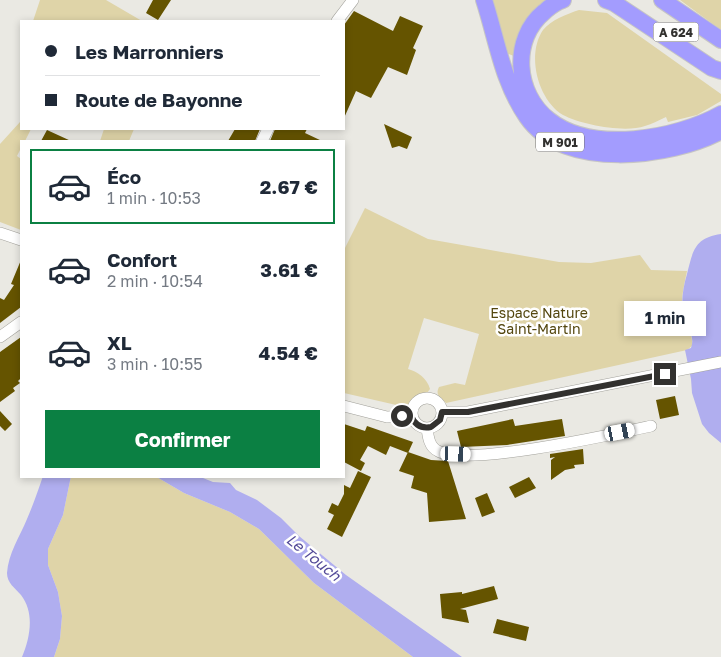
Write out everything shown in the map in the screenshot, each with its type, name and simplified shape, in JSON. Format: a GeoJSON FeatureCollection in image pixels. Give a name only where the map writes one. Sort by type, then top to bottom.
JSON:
{"type":"FeatureCollection","features":[{"type":"Feature","properties":{"kind":"highway","name":"M 901"},"geometry":{"type":"LineString","coordinates":[[484,0],[507,82],[528,119],[544,133],[569,146],[593,152],[635,154],[663,151],[688,144],[721,131]]}},
{"type":"Feature","properties":{"kind":"highway","name":"M 901"},"geometry":{"type":"LineString","coordinates":[[563,0],[556,2],[535,20],[526,34],[522,50],[520,67],[525,82],[533,101],[548,119],[571,132],[596,138],[629,139],[665,134],[693,127],[721,114]]}},
{"type":"Feature","properties":{"kind":"highway"},"geometry":{"type":"LineString","coordinates":[[606,0],[614,2],[712,68],[721,71]]}},
{"type":"Feature","properties":{"kind":"highway","name":"A 624"},"geometry":{"type":"LineString","coordinates":[[631,0],[721,64]]}},
{"type":"Feature","properties":{"kind":"highway","name":"A 624"},"geometry":{"type":"LineString","coordinates":[[662,0],[721,40]]}},
{"type":"Feature","properties":{"kind":"street"},"geometry":{"type":"LineString","coordinates":[[338,20],[353,0]]}},
{"type":"Feature","properties":{"kind":"street"},"geometry":{"type":"LineString","coordinates":[[0,233],[20,240]]}},
{"type":"Feature","properties":{"kind":"street"},"geometry":{"type":"LineString","coordinates":[[0,337],[20,323]]}},
{"type":"Feature","properties":{"kind":"street"},"geometry":{"type":"LineString","coordinates":[[442,412],[468,412],[721,362]]}},
{"type":"Feature","properties":{"kind":"street"},"geometry":{"type":"LineString","coordinates":[[426,397],[436,401],[442,412],[438,423],[427,428],[417,425],[411,416],[414,403],[426,397]]}},
{"type":"Feature","properties":{"kind":"street"},"geometry":{"type":"LineString","coordinates":[[345,406],[387,416],[411,416]]}},
{"type":"Feature","properties":{"kind":"street"},"geometry":{"type":"LineString","coordinates":[[427,428],[431,446],[436,451],[445,454],[466,455],[507,452],[651,426]]}},
{"type":"Feature","properties":{"kind":"green space"},"geometry":{"type":"Polygon","coordinates":[[[40,0],[106,0],[140,20],[33,20],[40,0]]]}},
{"type":"Feature","properties":{"kind":"green space"},"geometry":{"type":"Polygon","coordinates":[[[492,0],[548,0],[514,56],[506,53],[492,0]]]}},
{"type":"Feature","properties":{"kind":"green space"},"geometry":{"type":"Polygon","coordinates":[[[680,0],[721,0],[721,30],[680,0]]]}},
{"type":"Feature","properties":{"kind":"green space"},"geometry":{"type":"Polygon","coordinates":[[[579,10],[607,13],[721,94],[721,101],[697,115],[668,122],[666,117],[648,125],[626,129],[592,125],[563,115],[554,108],[541,88],[535,64],[535,52],[538,40],[546,26],[579,10]]]}},
{"type":"Feature","properties":{"kind":"green space"},"geometry":{"type":"Polygon","coordinates":[[[20,122],[20,130],[30,130],[26,140],[20,140],[20,150],[17,156],[20,158],[20,230],[0,222],[0,144],[20,122]]]}},
{"type":"Feature","properties":{"kind":"green space"},"geometry":{"type":"Polygon","coordinates":[[[104,130],[134,130],[129,140],[100,140],[104,130]]]}},
{"type":"Feature","properties":{"kind":"green space","name":"Espace Nature Saint-Martin"},"geometry":{"type":"Polygon","coordinates":[[[365,208],[428,239],[559,262],[591,263],[640,255],[651,270],[687,271],[682,296],[682,308],[684,320],[691,335],[692,346],[687,350],[446,403],[438,394],[439,387],[455,383],[465,385],[479,334],[424,318],[408,369],[419,374],[429,385],[430,389],[427,393],[416,397],[405,407],[345,393],[345,248],[365,208]]]}},
{"type":"Feature","properties":{"kind":"green space"},"geometry":{"type":"Polygon","coordinates":[[[71,478],[158,478],[184,493],[230,512],[259,529],[314,583],[413,657],[54,657],[60,639],[62,616],[58,592],[48,565],[48,549],[63,515],[71,478]]]}},
{"type":"Feature","properties":{"kind":"water"},"geometry":{"type":"Polygon","coordinates":[[[721,234],[721,443],[702,424],[692,393],[685,350],[691,348],[692,339],[684,320],[682,305],[693,252],[700,242],[721,234]]]}},
{"type":"Feature","properties":{"kind":"water"},"geometry":{"type":"Polygon","coordinates":[[[42,478],[71,478],[63,515],[48,549],[48,565],[58,592],[62,616],[60,639],[54,657],[22,657],[29,634],[30,618],[25,602],[7,577],[12,552],[42,478]]]}},
{"type":"Feature","properties":{"kind":"water","name":"Le Touch"},"geometry":{"type":"Polygon","coordinates":[[[158,478],[203,478],[213,482],[230,483],[236,490],[257,500],[281,518],[299,536],[346,575],[462,657],[413,657],[314,583],[259,529],[230,512],[184,493],[158,478]]]}},
{"type":"Feature","properties":{"kind":"building"},"geometry":{"type":"Polygon","coordinates":[[[153,0],[171,0],[158,20],[146,13],[153,0]]]}},
{"type":"Feature","properties":{"kind":"building"},"geometry":{"type":"Polygon","coordinates":[[[354,11],[393,31],[400,16],[423,26],[413,48],[416,50],[407,75],[388,67],[371,98],[356,91],[345,116],[345,24],[354,11]]]}},
{"type":"Feature","properties":{"kind":"building"},"geometry":{"type":"Polygon","coordinates":[[[384,124],[412,137],[407,149],[399,146],[392,148],[384,124]]]}},
{"type":"Feature","properties":{"kind":"building"},"geometry":{"type":"Polygon","coordinates":[[[47,130],[69,140],[42,140],[47,130]]]}},
{"type":"Feature","properties":{"kind":"building"},"geometry":{"type":"Polygon","coordinates":[[[234,130],[260,130],[255,140],[229,140],[234,130]]]}},
{"type":"Feature","properties":{"kind":"building"},"geometry":{"type":"Polygon","coordinates":[[[275,130],[306,130],[305,133],[320,140],[270,140],[275,130]]]}},
{"type":"Feature","properties":{"kind":"building"},"geometry":{"type":"Polygon","coordinates":[[[20,262],[20,308],[0,323],[0,298],[4,300],[14,285],[11,284],[20,262]]]}},
{"type":"Feature","properties":{"kind":"building"},"geometry":{"type":"Polygon","coordinates":[[[20,338],[20,379],[18,381],[20,383],[13,388],[15,391],[0,402],[0,352],[20,338]]]}},
{"type":"Feature","properties":{"kind":"building"},"geometry":{"type":"Polygon","coordinates":[[[675,396],[679,415],[660,419],[656,400],[675,396]]]}},
{"type":"Feature","properties":{"kind":"building"},"geometry":{"type":"Polygon","coordinates":[[[0,411],[12,424],[5,431],[0,426],[0,411]]]}},
{"type":"Feature","properties":{"kind":"building"},"geometry":{"type":"Polygon","coordinates":[[[513,419],[515,426],[562,419],[565,436],[507,445],[461,447],[457,431],[513,419]]]}},
{"type":"Feature","properties":{"kind":"building"},"geometry":{"type":"Polygon","coordinates":[[[345,424],[365,431],[367,426],[413,442],[408,453],[390,446],[386,455],[368,446],[360,460],[365,463],[361,471],[345,463],[345,424]]]}},
{"type":"Feature","properties":{"kind":"building"},"geometry":{"type":"Polygon","coordinates":[[[583,449],[584,464],[574,465],[575,468],[565,470],[551,480],[551,460],[555,457],[550,458],[550,454],[583,449]]]}},
{"type":"Feature","properties":{"kind":"building"},"geometry":{"type":"Polygon","coordinates":[[[408,452],[431,460],[448,461],[466,519],[429,522],[427,493],[411,488],[414,476],[399,471],[408,452]]]}},
{"type":"Feature","properties":{"kind":"building"},"geometry":{"type":"Polygon","coordinates":[[[358,471],[371,477],[342,537],[327,529],[334,515],[328,512],[332,503],[338,506],[344,494],[344,485],[350,488],[358,471]]]}},
{"type":"Feature","properties":{"kind":"building"},"geometry":{"type":"Polygon","coordinates":[[[529,477],[536,488],[515,498],[509,487],[529,477]]]}},
{"type":"Feature","properties":{"kind":"building"},"geometry":{"type":"Polygon","coordinates":[[[487,493],[495,512],[482,517],[475,498],[487,493]]]}},
{"type":"Feature","properties":{"kind":"building"},"geometry":{"type":"Polygon","coordinates":[[[494,586],[498,599],[460,609],[466,610],[469,623],[442,618],[440,594],[462,592],[462,594],[494,586]]]}},
{"type":"Feature","properties":{"kind":"building"},"geometry":{"type":"Polygon","coordinates":[[[497,619],[529,627],[526,641],[493,633],[497,619]]]}},
{"type":"Feature","properties":{"kind":"route"},"geometry":{"type":"LineString","coordinates":[[402,416],[411,416],[417,425],[427,428],[438,423],[442,412],[468,412],[665,374]]}}]}
